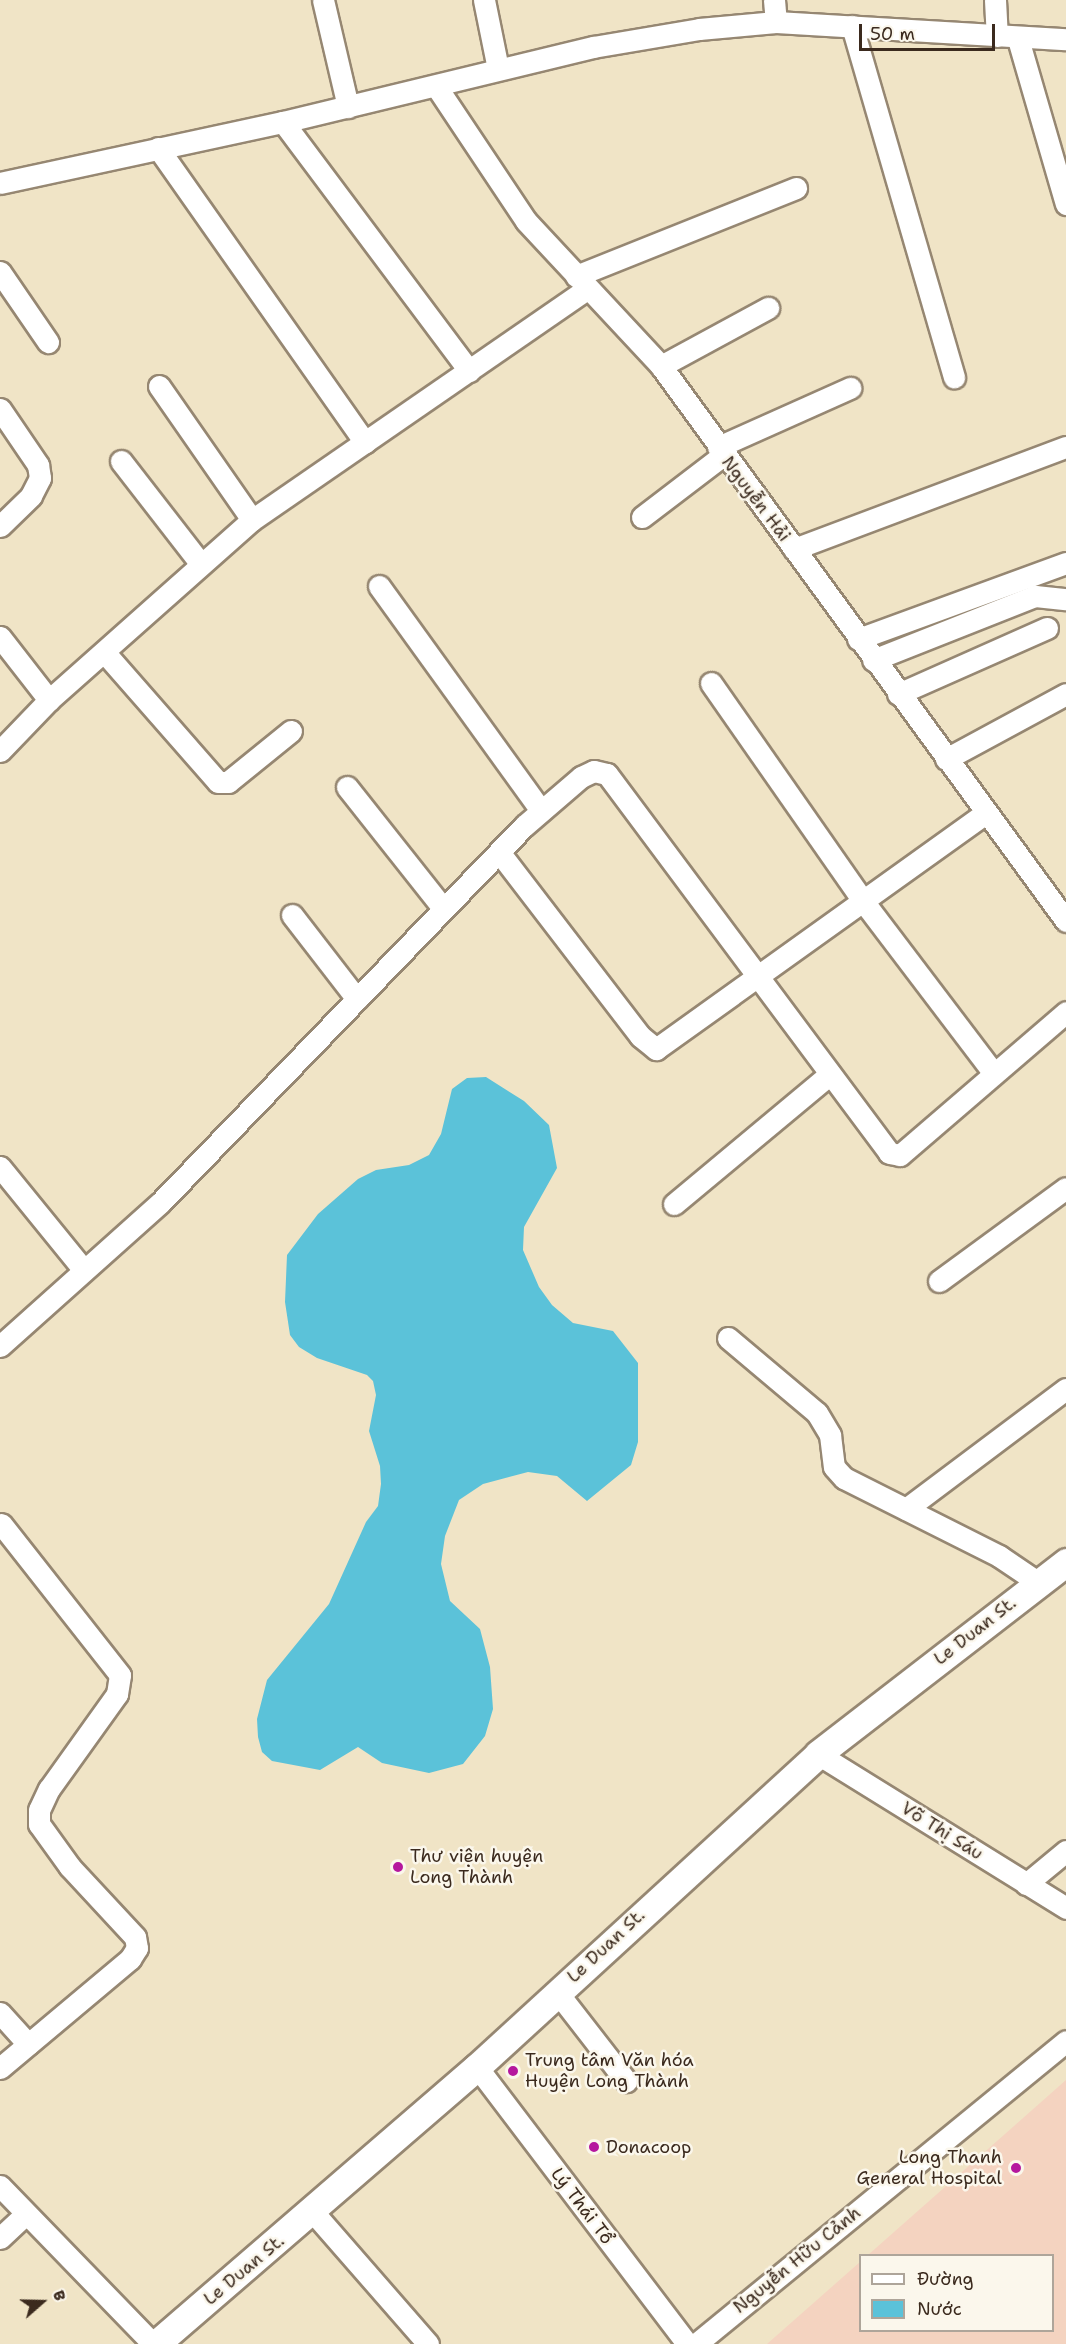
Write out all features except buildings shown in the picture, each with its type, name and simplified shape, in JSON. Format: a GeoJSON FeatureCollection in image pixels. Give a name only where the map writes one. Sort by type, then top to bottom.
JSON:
{"type":"FeatureCollection","features":[{"type":"Feature","properties":{"kind":"main road","name":"Le Duan St."},"geometry":{"type":"LineString","coordinates":[[155,2344],[313,2212],[477,2067],[818,1754],[1066,1562]]}},
{"type":"Feature","properties":{"kind":"street"},"geometry":{"type":"LineString","coordinates":[[323,0],[348,107]]}},
{"type":"Feature","properties":{"kind":"street"},"geometry":{"type":"LineString","coordinates":[[484,0],[498,69]]}},
{"type":"Feature","properties":{"kind":"street"},"geometry":{"type":"LineString","coordinates":[[774,0],[777,22]]}},
{"type":"Feature","properties":{"kind":"street"},"geometry":{"type":"LineString","coordinates":[[995,0],[997,36]]}},
{"type":"Feature","properties":{"kind":"street"},"geometry":{"type":"LineString","coordinates":[[0,183],[283,122],[498,69],[699,29],[777,22],[1018,39],[1066,39]]}},
{"type":"Feature","properties":{"kind":"street"},"geometry":{"type":"LineString","coordinates":[[852,26],[954,377]]}},
{"type":"Feature","properties":{"kind":"street"},"geometry":{"type":"LineString","coordinates":[[1018,39],[1066,204]]}},
{"type":"Feature","properties":{"kind":"street","name":"Nguyễn Hải"},"geometry":{"type":"LineString","coordinates":[[436,86],[526,221],[661,366],[720,451],[986,813],[1059,895],[1066,921]]}},
{"type":"Feature","properties":{"kind":"street"},"geometry":{"type":"LineString","coordinates":[[283,122],[468,371]]}},
{"type":"Feature","properties":{"kind":"street"},"geometry":{"type":"LineString","coordinates":[[158,148],[365,442]]}},
{"type":"Feature","properties":{"kind":"street"},"geometry":{"type":"LineString","coordinates":[[0,751],[50,700],[105,653],[200,563],[252,520],[468,371],[582,283],[795,188]]}},
{"type":"Feature","properties":{"kind":"street"},"geometry":{"type":"LineString","coordinates":[[0,272],[48,342]]}},
{"type":"Feature","properties":{"kind":"street"},"geometry":{"type":"LineString","coordinates":[[661,366],[768,308]]}},
{"type":"Feature","properties":{"kind":"street"},"geometry":{"type":"LineString","coordinates":[[159,386],[252,520]]}},
{"type":"Feature","properties":{"kind":"street"},"geometry":{"type":"LineString","coordinates":[[642,517],[720,451],[850,388]]}},
{"type":"Feature","properties":{"kind":"street"},"geometry":{"type":"LineString","coordinates":[[0,410],[38,465],[40,478],[31,496],[0,526]]}},
{"type":"Feature","properties":{"kind":"street"},"geometry":{"type":"LineString","coordinates":[[794,549],[1066,447]]}},
{"type":"Feature","properties":{"kind":"street"},"geometry":{"type":"LineString","coordinates":[[121,461],[200,563]]}},
{"type":"Feature","properties":{"kind":"street"},"geometry":{"type":"LineString","coordinates":[[858,639],[1066,563]]}},
{"type":"Feature","properties":{"kind":"street"},"geometry":{"type":"LineString","coordinates":[[379,586],[541,811]]}},
{"type":"Feature","properties":{"kind":"street"},"geometry":{"type":"LineString","coordinates":[[873,660],[1035,596],[1066,599]]}},
{"type":"Feature","properties":{"kind":"street"},"geometry":{"type":"LineString","coordinates":[[898,694],[1047,628]]}},
{"type":"Feature","properties":{"kind":"street"},"geometry":{"type":"LineString","coordinates":[[0,637],[50,700]]}},
{"type":"Feature","properties":{"kind":"street"},"geometry":{"type":"LineString","coordinates":[[105,653],[218,782],[228,782],[291,731]]}},
{"type":"Feature","properties":{"kind":"street"},"geometry":{"type":"LineString","coordinates":[[711,683],[863,901],[992,1071]]}},
{"type":"Feature","properties":{"kind":"street"},"geometry":{"type":"LineString","coordinates":[[946,759],[1066,694]]}},
{"type":"Feature","properties":{"kind":"street"},"geometry":{"type":"LineString","coordinates":[[0,1346],[83,1269],[160,1203],[499,852],[541,811],[581,777],[594,771],[607,774],[889,1153],[895,1156],[992,1071],[1066,1012]]}},
{"type":"Feature","properties":{"kind":"street"},"geometry":{"type":"LineString","coordinates":[[347,787],[443,908]]}},
{"type":"Feature","properties":{"kind":"street"},"geometry":{"type":"LineString","coordinates":[[499,852],[652,1048],[664,1045],[986,813]]}},
{"type":"Feature","properties":{"kind":"street"},"geometry":{"type":"LineString","coordinates":[[292,915],[357,999]]}},
{"type":"Feature","properties":{"kind":"street"},"geometry":{"type":"LineString","coordinates":[[674,1204],[830,1074]]}},
{"type":"Feature","properties":{"kind":"street"},"geometry":{"type":"LineString","coordinates":[[0,1167],[83,1269]]}},
{"type":"Feature","properties":{"kind":"street"},"geometry":{"type":"LineString","coordinates":[[939,1281],[1066,1188]]}},
{"type":"Feature","properties":{"kind":"street"},"geometry":{"type":"LineString","coordinates":[[728,1338],[817,1413],[830,1435],[834,1467],[844,1478],[999,1556],[1039,1582]]}},
{"type":"Feature","properties":{"kind":"street"},"geometry":{"type":"LineString","coordinates":[[906,1509],[1066,1389]]}},
{"type":"Feature","properties":{"kind":"street"},"geometry":{"type":"LineString","coordinates":[[0,2068],[130,1959],[136,1948],[135,1937],[70,1867],[39,1824],[49,1789],[117,1694],[120,1676],[1,1524]]}},
{"type":"Feature","properties":{"kind":"street","name":"Võ Thị Sáu"},"geometry":{"type":"LineString","coordinates":[[818,1754],[1066,1908]]}},
{"type":"Feature","properties":{"kind":"street"},"geometry":{"type":"LineString","coordinates":[[1026,1884],[1066,1851]]}},
{"type":"Feature","properties":{"kind":"street"},"geometry":{"type":"LineString","coordinates":[[557,1992],[626,2081]]}},
{"type":"Feature","properties":{"kind":"street"},"geometry":{"type":"LineString","coordinates":[[0,2013],[28,2044]]}},
{"type":"Feature","properties":{"kind":"street","name":"Nguyễn Hữu Cảnh"},"geometry":{"type":"LineString","coordinates":[[696,2344],[1066,2041]]}},
{"type":"Feature","properties":{"kind":"street","name":"Lý Thái Tổ"},"geometry":{"type":"LineString","coordinates":[[477,2067],[687,2344]]}},
{"type":"Feature","properties":{"kind":"street"},"geometry":{"type":"LineString","coordinates":[[0,2186],[155,2344]]}},
{"type":"Feature","properties":{"kind":"street"},"geometry":{"type":"LineString","coordinates":[[313,2212],[427,2344]]}},
{"type":"Feature","properties":{"kind":"street"},"geometry":{"type":"LineString","coordinates":[[0,2238],[26,2214]]}},
{"type":"Feature","properties":{"kind":"shaded area","name":"Long Thanh General Hospital"},"geometry":{"type":"Polygon","coordinates":[[[1066,2080],[1066,2344],[767,2344],[859,2263],[859,2332],[1054,2332],[1054,2254],[869,2254],[1066,2080]]]}},
{"type":"Feature","properties":{"kind":"water"},"geometry":{"type":"Polygon","coordinates":[[[486,1077],[524,1101],[549,1125],[557,1168],[524,1227],[523,1250],[539,1287],[552,1305],[573,1323],[613,1331],[638,1363],[638,1442],[631,1465],[587,1501],[557,1476],[528,1472],[483,1484],[459,1500],[445,1536],[441,1564],[450,1601],[480,1629],[490,1667],[493,1709],[485,1736],[463,1764],[429,1773],[382,1763],[358,1747],[320,1770],[272,1761],[262,1752],[258,1737],[257,1719],[267,1680],[329,1604],[366,1522],[378,1506],[381,1484],[380,1466],[369,1431],[376,1395],[373,1381],[367,1375],[317,1358],[299,1347],[290,1335],[285,1302],[287,1255],[318,1214],[358,1179],[376,1170],[409,1165],[429,1155],[441,1134],[452,1089],[467,1078],[486,1077]]]}},
{"type":"Feature","properties":{"kind":"place","name":"Thư viện huyện Long Thành"},"geometry":{"type":"Point","coordinates":[398,1867]}},
{"type":"Feature","properties":{"kind":"place","name":"Trung tâm Văn hóa Huyện Long Thành"},"geometry":{"type":"Point","coordinates":[513,2071]}},
{"type":"Feature","properties":{"kind":"place","name":"Donacoop"},"geometry":{"type":"Point","coordinates":[594,2147]}},
{"type":"Feature","properties":{"kind":"place","name":"Long Thanh General Hospital"},"geometry":{"type":"Point","coordinates":[1016,2168]}}]}
